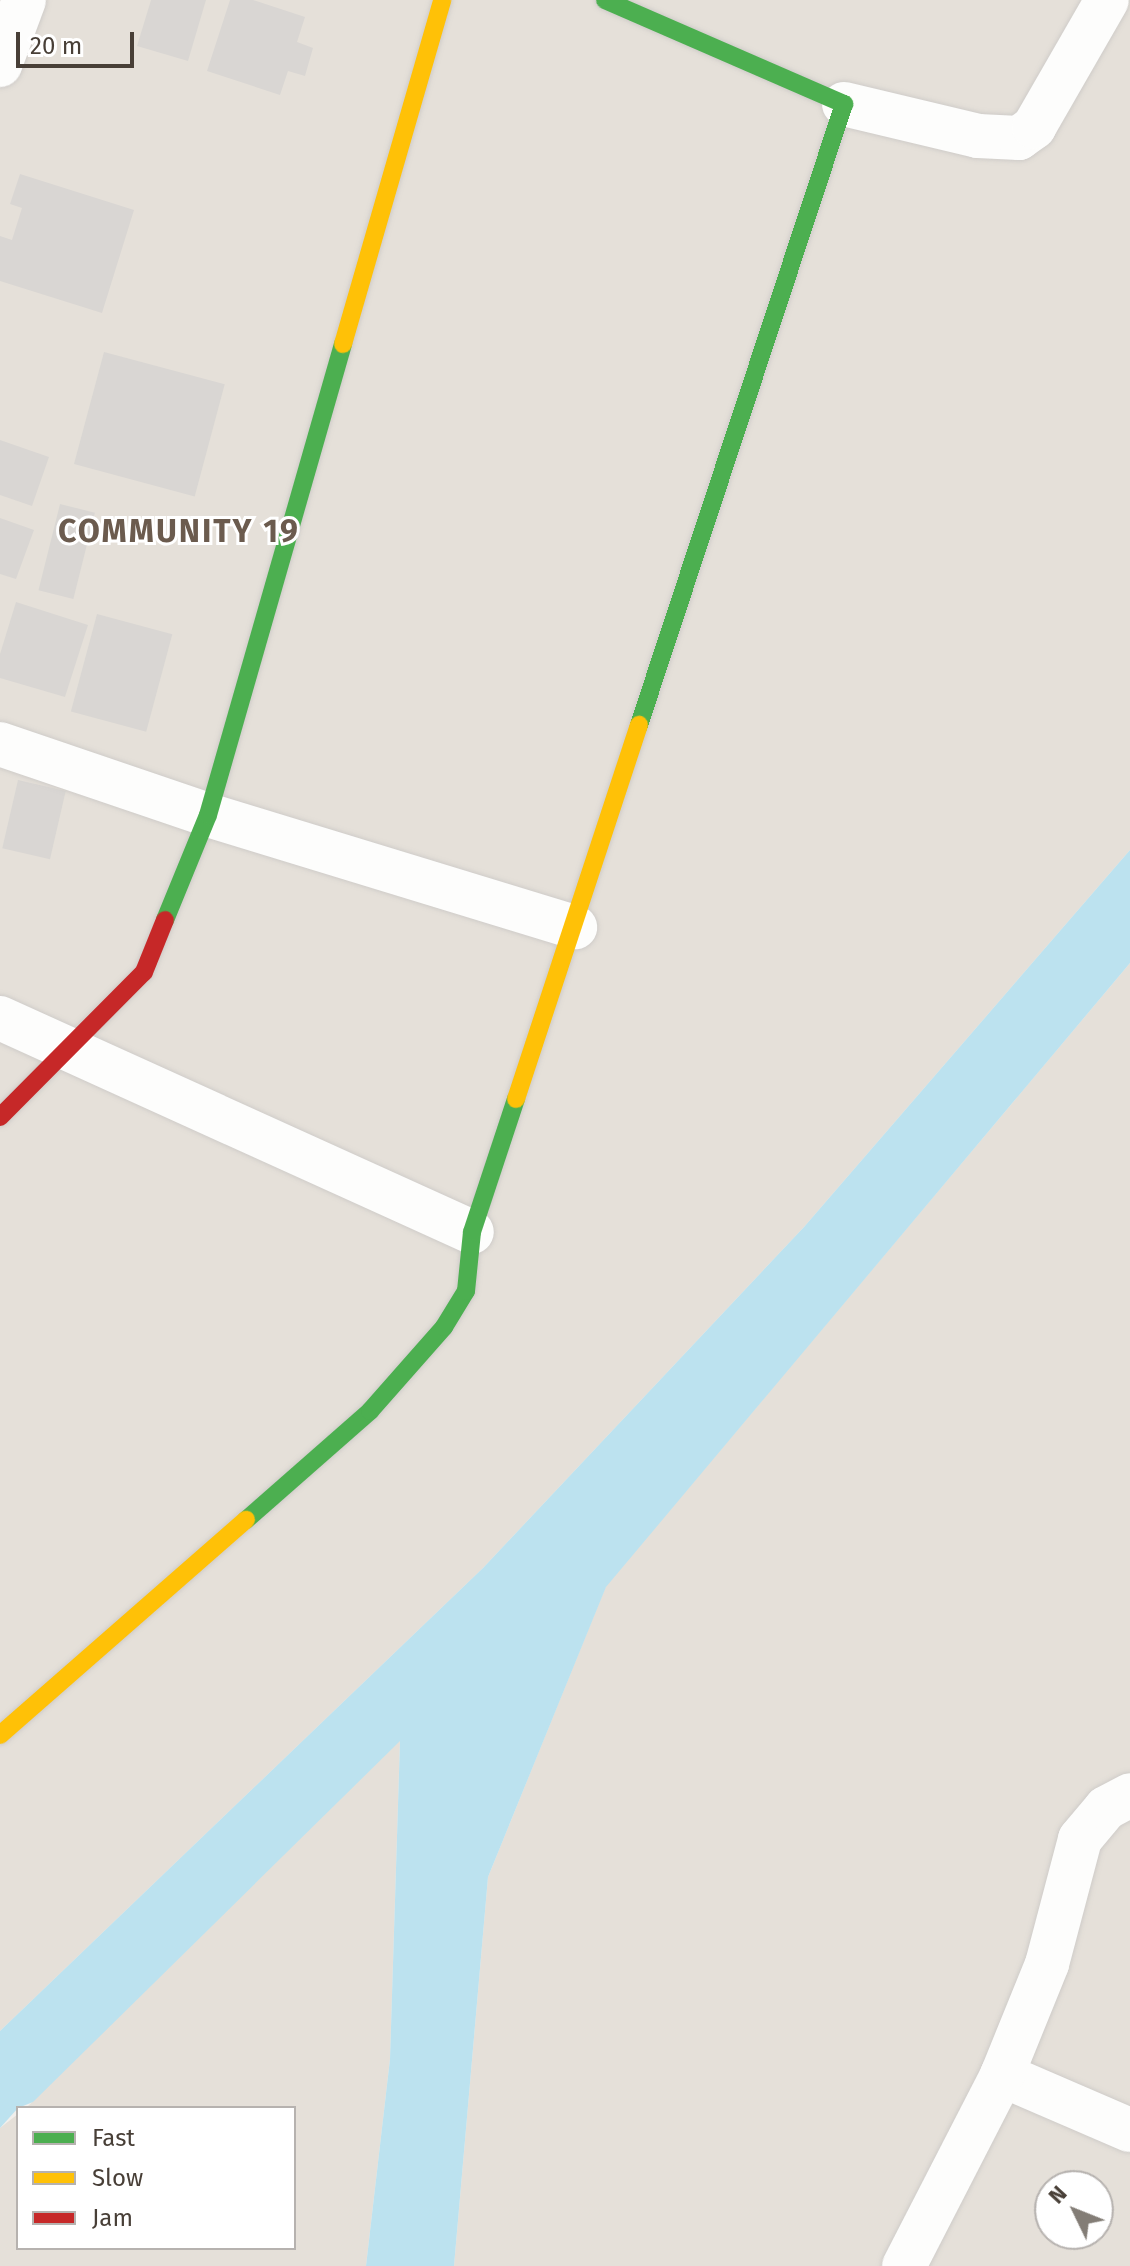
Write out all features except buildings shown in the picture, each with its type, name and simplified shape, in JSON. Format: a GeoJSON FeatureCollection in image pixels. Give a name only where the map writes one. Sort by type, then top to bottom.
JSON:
{"type":"FeatureCollection","features":[{"type":"Feature","properties":{"kind":"street"},"geometry":{"type":"LineString","coordinates":[[0,65],[24,0]]}},
{"type":"Feature","properties":{"kind":"street"},"geometry":{"type":"LineString","coordinates":[[0,1117],[64,1048],[144,972],[208,815],[442,0]]}},
{"type":"Feature","properties":{"kind":"street"},"geometry":{"type":"LineString","coordinates":[[605,0],[844,104],[978,136],[1019,138],[1034,127],[1107,0]]}},
{"type":"Feature","properties":{"kind":"street"},"geometry":{"type":"LineString","coordinates":[[0,1735],[370,1411],[444,1327],[466,1291],[472,1232],[844,104]]}},
{"type":"Feature","properties":{"kind":"street"},"geometry":{"type":"LineString","coordinates":[[0,744],[208,815],[575,927]]}},
{"type":"Feature","properties":{"kind":"street"},"geometry":{"type":"LineString","coordinates":[[0,1018],[472,1232]]}},
{"type":"Feature","properties":{"kind":"street"},"geometry":{"type":"LineString","coordinates":[[904,2266],[1002,2075],[1047,1964],[1080,1839],[1106,1808],[1130,1795]]}},
{"type":"Feature","properties":{"kind":"street"},"geometry":{"type":"LineString","coordinates":[[1002,2075],[1130,2130]]}},
{"type":"Feature","properties":{"kind":"shaded area"},"geometry":{"type":"Polygon","coordinates":[[[0,0],[1130,0],[1130,850],[804,1227],[483,1568],[0,2031],[0,0]]]}},
{"type":"Feature","properties":{"kind":"shaded area"},"geometry":{"type":"Polygon","coordinates":[[[1130,963],[1130,2266],[454,2266],[488,1877],[606,1586],[1130,963]]]}},
{"type":"Feature","properties":{"kind":"shaded area"},"geometry":{"type":"Polygon","coordinates":[[[400,1740],[390,2059],[366,2266],[0,2266],[0,2128],[16,2116],[16,2250],[296,2250],[296,2106],[28,2106],[400,1740]]]}},
{"type":"Feature","properties":{"kind":"water"},"geometry":{"type":"Polygon","coordinates":[[[1130,850],[1130,963],[606,1587],[488,1877],[454,2266],[366,2266],[390,2059],[400,1741],[33,2102],[16,2106],[16,2110],[0,2128],[0,2031],[483,1568],[804,1227],[1130,850]]]}},
{"type":"Feature","properties":{"kind":"traffic: fast"},"geometry":{"type":"LineString","coordinates":[[605,0],[844,104],[639,725]]}},
{"type":"Feature","properties":{"kind":"traffic: fast"},"geometry":{"type":"LineString","coordinates":[[165,920],[208,815],[343,344]]}},
{"type":"Feature","properties":{"kind":"traffic: fast"},"geometry":{"type":"LineString","coordinates":[[246,1520],[370,1411],[444,1327],[466,1291],[472,1232],[516,1099]]}},
{"type":"Feature","properties":{"kind":"traffic: slow"},"geometry":{"type":"LineString","coordinates":[[343,344],[442,0]]}},
{"type":"Feature","properties":{"kind":"traffic: slow"},"geometry":{"type":"LineString","coordinates":[[516,1099],[639,725]]}},
{"type":"Feature","properties":{"kind":"traffic: slow"},"geometry":{"type":"LineString","coordinates":[[0,1735],[246,1520]]}},
{"type":"Feature","properties":{"kind":"traffic: jam"},"geometry":{"type":"LineString","coordinates":[[0,1117],[144,972],[165,920]]}},
{"type":"Feature","properties":{"kind":"district","name":"COMMUNITY 19"},"geometry":{"type":"Point","coordinates":[179,531]}}]}
